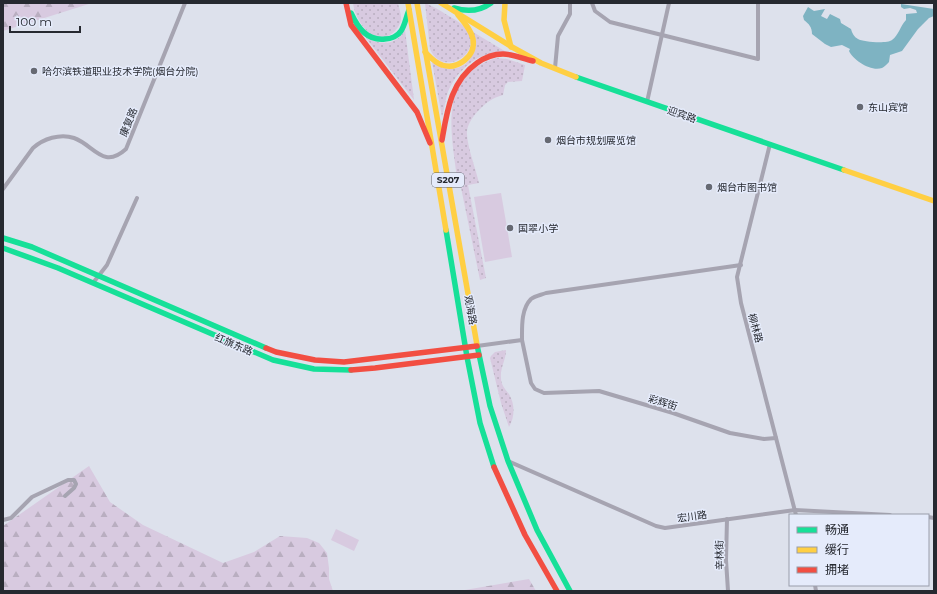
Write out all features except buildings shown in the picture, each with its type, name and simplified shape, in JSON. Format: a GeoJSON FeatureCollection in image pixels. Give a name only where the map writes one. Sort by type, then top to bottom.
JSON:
{"type":"FeatureCollection","features":[{"type":"Feature","properties":{"kind":"main road"},"geometry":{"type":"LineString","coordinates":[[347,3],[350,13],[358,27],[366,36],[377,40],[391,38],[400,31],[409,10],[408,3]]}},
{"type":"Feature","properties":{"kind":"main road"},"geometry":{"type":"LineString","coordinates":[[347,3],[351,25],[417,112],[432,148]]}},
{"type":"Feature","properties":{"kind":"main road","name":"观海路"},"geometry":{"type":"LineString","coordinates":[[417,3],[477,346],[490,406],[508,461],[537,530],[570,591]]}},
{"type":"Feature","properties":{"kind":"main road"},"geometry":{"type":"LineString","coordinates":[[443,5],[471,11],[481,9],[492,3]]}},
{"type":"Feature","properties":{"kind":"main road"},"geometry":{"type":"LineString","coordinates":[[504,3],[503,23],[512,47]]}},
{"type":"Feature","properties":{"kind":"main road","name":"迎宾路"},"geometry":{"type":"LineString","coordinates":[[443,5],[541,63],[581,79],[934,201]]}},
{"type":"Feature","properties":{"kind":"main road","name":"S207"},"geometry":{"type":"LineString","coordinates":[[409,10],[432,148]]}},
{"type":"Feature","properties":{"kind":"main road"},"geometry":{"type":"LineString","coordinates":[[425,52],[436,63],[442,65],[457,65],[468,58],[474,41],[471,33],[456,12]]}},
{"type":"Feature","properties":{"kind":"main road"},"geometry":{"type":"LineString","coordinates":[[441,143],[451,95],[457,82],[474,64],[487,56],[503,54],[541,63]]}},
{"type":"Feature","properties":{"kind":"main road","name":"观海路"},"geometry":{"type":"LineString","coordinates":[[432,148],[465,348]]}},
{"type":"Feature","properties":{"kind":"main road","name":"红旗东路"},"geometry":{"type":"LineString","coordinates":[[3,238],[32,247],[269,349],[289,355],[309,359],[352,361],[477,346]]}},
{"type":"Feature","properties":{"kind":"main road","name":"红旗东路"},"geometry":{"type":"LineString","coordinates":[[3,248],[46,263],[273,360],[314,369],[344,370],[375,368],[479,355]]}},
{"type":"Feature","properties":{"kind":"main road","name":"S207"},"geometry":{"type":"LineString","coordinates":[[465,348],[480,423],[492,461],[525,535],[557,591]]}},
{"type":"Feature","properties":{"kind":"street","name":"康复路"},"geometry":{"type":"LineString","coordinates":[[3,189],[33,148],[38,144],[54,138],[66,136],[75,138],[98,154],[106,156],[114,157],[126,149],[185,3]]}},
{"type":"Feature","properties":{"kind":"street"},"geometry":{"type":"LineString","coordinates":[[555,68],[558,36],[570,14],[570,3]]}},
{"type":"Feature","properties":{"kind":"street"},"geometry":{"type":"LineString","coordinates":[[592,3],[595,11],[610,22],[758,59],[758,3]]}},
{"type":"Feature","properties":{"kind":"street"},"geometry":{"type":"LineString","coordinates":[[647,102],[669,3]]}},
{"type":"Feature","properties":{"kind":"street","name":"柳林路"},"geometry":{"type":"LineString","coordinates":[[770,144],[737,277],[741,303],[796,514]]}},
{"type":"Feature","properties":{"kind":"street"},"geometry":{"type":"LineString","coordinates":[[93,283],[107,265],[137,198]]}},
{"type":"Feature","properties":{"kind":"street"},"geometry":{"type":"LineString","coordinates":[[477,346],[522,340],[522,327],[525,308],[532,299],[546,293],[741,265]]}},
{"type":"Feature","properties":{"kind":"street","name":"彩辉街"},"geometry":{"type":"LineString","coordinates":[[522,340],[531,383],[535,389],[544,393],[599,391],[673,413],[730,433],[764,439],[776,438]]}},
{"type":"Feature","properties":{"kind":"street","name":"宏川路"},"geometry":{"type":"LineString","coordinates":[[508,461],[656,526],[665,528],[795,510],[871,514]]}},
{"type":"Feature","properties":{"kind":"street"},"geometry":{"type":"LineString","coordinates":[[3,520],[11,518],[32,497],[68,480],[74,480],[76,484],[74,488],[65,496]]}},
{"type":"Feature","properties":{"kind":"street","name":"辛林街"},"geometry":{"type":"LineString","coordinates":[[727,519],[726,560],[728,591]]}},
{"type":"Feature","properties":{"kind":"green space"},"geometry":{"type":"Polygon","coordinates":[[[3,3],[92,3],[3,31],[3,3]]]}},
{"type":"Feature","properties":{"kind":"green space"},"geometry":{"type":"Polygon","coordinates":[[[353,3],[398,3],[401,16],[400,24],[394,32],[387,37],[373,35],[367,31],[357,17],[353,3]]]}},
{"type":"Feature","properties":{"kind":"green space"},"geometry":{"type":"Polygon","coordinates":[[[425,3],[459,22],[468,32],[471,40],[470,48],[459,60],[443,62],[436,57],[430,49],[425,3]]]}},
{"type":"Feature","properties":{"kind":"green space"},"geometry":{"type":"Polygon","coordinates":[[[405,30],[414,100],[366,38],[377,42],[387,43],[397,39],[405,30]]]}},
{"type":"Feature","properties":{"kind":"green space"},"geometry":{"type":"Polygon","coordinates":[[[473,32],[508,53],[489,54],[482,56],[469,64],[457,76],[449,89],[442,117],[432,62],[449,69],[461,67],[466,64],[476,46],[476,39],[473,32]]]}},
{"type":"Feature","properties":{"kind":"green space"},"geometry":{"type":"Polygon","coordinates":[[[496,58],[507,59],[525,65],[522,81],[508,82],[505,85],[503,95],[493,99],[477,112],[470,122],[467,131],[468,143],[479,183],[468,185],[486,278],[480,280],[459,178],[457,178],[452,142],[452,107],[457,91],[465,78],[477,66],[496,58]]]}},
{"type":"Feature","properties":{"kind":"green space"},"geometry":{"type":"Polygon","coordinates":[[[501,193],[512,257],[485,262],[474,197],[501,193]]]}},
{"type":"Feature","properties":{"kind":"green space"},"geometry":{"type":"Polygon","coordinates":[[[506,350],[501,371],[501,380],[502,385],[511,398],[513,406],[513,415],[509,427],[501,403],[490,358],[495,352],[506,350]]]}},
{"type":"Feature","properties":{"kind":"green space"},"geometry":{"type":"Polygon","coordinates":[[[89,466],[110,502],[143,525],[223,563],[254,552],[280,536],[307,538],[319,543],[327,553],[329,579],[333,591],[3,591],[3,526],[89,466]]]}},
{"type":"Feature","properties":{"kind":"green space"},"geometry":{"type":"Polygon","coordinates":[[[336,529],[359,540],[354,551],[331,540],[336,529]]]}},
{"type":"Feature","properties":{"kind":"green space"},"geometry":{"type":"Polygon","coordinates":[[[529,579],[536,591],[459,591],[529,579]]]}},
{"type":"Feature","properties":{"kind":"water"},"geometry":{"type":"Polygon","coordinates":[[[901,4],[934,9],[934,16],[929,18],[918,29],[902,51],[890,55],[889,62],[883,68],[878,69],[868,67],[858,61],[849,51],[850,49],[842,45],[831,47],[825,44],[812,34],[809,24],[804,20],[803,16],[808,7],[814,11],[825,9],[821,16],[827,19],[830,14],[840,19],[841,23],[851,29],[853,35],[858,39],[870,42],[885,42],[892,40],[896,36],[906,20],[906,14],[917,13],[916,10],[910,8],[904,9],[901,7],[901,4]]]}},
{"type":"Feature","properties":{"kind":"traffic: fast"},"geometry":{"type":"LineString","coordinates":[[454,8],[473,10],[482,8],[491,3]]}},
{"type":"Feature","properties":{"kind":"traffic: fast"},"geometry":{"type":"LineString","coordinates":[[351,13],[357,24],[368,36],[385,39],[394,37],[400,33],[409,10]]}},
{"type":"Feature","properties":{"kind":"traffic: fast"},"geometry":{"type":"LineString","coordinates":[[576,77],[844,170]]}},
{"type":"Feature","properties":{"kind":"traffic: fast"},"geometry":{"type":"LineString","coordinates":[[446,230],[467,357],[480,423],[494,467]]}},
{"type":"Feature","properties":{"kind":"traffic: fast"},"geometry":{"type":"LineString","coordinates":[[3,238],[32,247],[266,348]]}},
{"type":"Feature","properties":{"kind":"traffic: fast"},"geometry":{"type":"LineString","coordinates":[[3,248],[58,268],[273,360],[314,369],[351,370]]}},
{"type":"Feature","properties":{"kind":"traffic: fast"},"geometry":{"type":"LineString","coordinates":[[477,345],[490,406],[508,461],[537,530],[570,591]]}},
{"type":"Feature","properties":{"kind":"traffic: slow"},"geometry":{"type":"LineString","coordinates":[[408,3],[446,230]]}},
{"type":"Feature","properties":{"kind":"traffic: slow"},"geometry":{"type":"LineString","coordinates":[[417,3],[477,345]]}},
{"type":"Feature","properties":{"kind":"traffic: slow"},"geometry":{"type":"LineString","coordinates":[[441,3],[512,47],[541,63],[576,77]]}},
{"type":"Feature","properties":{"kind":"traffic: slow"},"geometry":{"type":"LineString","coordinates":[[505,3],[504,20],[511,47]]}},
{"type":"Feature","properties":{"kind":"traffic: slow"},"geometry":{"type":"LineString","coordinates":[[425,52],[437,63],[448,66],[460,63],[469,56],[472,51],[473,39],[469,29],[458,15]]}},
{"type":"Feature","properties":{"kind":"traffic: slow"},"geometry":{"type":"LineString","coordinates":[[844,170],[934,201]]}},
{"type":"Feature","properties":{"kind":"traffic: jam"},"geometry":{"type":"LineString","coordinates":[[346,3],[351,25],[417,112],[430,143]]}},
{"type":"Feature","properties":{"kind":"traffic: jam"},"geometry":{"type":"LineString","coordinates":[[442,140],[448,108],[452,97],[461,79],[468,70],[483,59],[499,54],[510,55],[533,61]]}},
{"type":"Feature","properties":{"kind":"traffic: jam"},"geometry":{"type":"LineString","coordinates":[[266,348],[276,352],[315,360],[344,362],[477,346]]}},
{"type":"Feature","properties":{"kind":"traffic: jam"},"geometry":{"type":"LineString","coordinates":[[351,370],[479,355]]}},
{"type":"Feature","properties":{"kind":"traffic: jam"},"geometry":{"type":"LineString","coordinates":[[494,467],[525,535],[557,591]]}},
{"type":"Feature","properties":{"kind":"place","name":"哈尔滨铁道职业技术学院(烟台分院)"},"geometry":{"type":"Point","coordinates":[34,71]}},
{"type":"Feature","properties":{"kind":"place","name":"东山宾馆"},"geometry":{"type":"Point","coordinates":[860,107]}},
{"type":"Feature","properties":{"kind":"place","name":"烟台市规划展览馆"},"geometry":{"type":"Point","coordinates":[548,140]}},
{"type":"Feature","properties":{"kind":"place","name":"烟台市图书馆"},"geometry":{"type":"Point","coordinates":[709,187]}},
{"type":"Feature","properties":{"kind":"place","name":"国翠小学"},"geometry":{"type":"Point","coordinates":[510,228]}}]}
